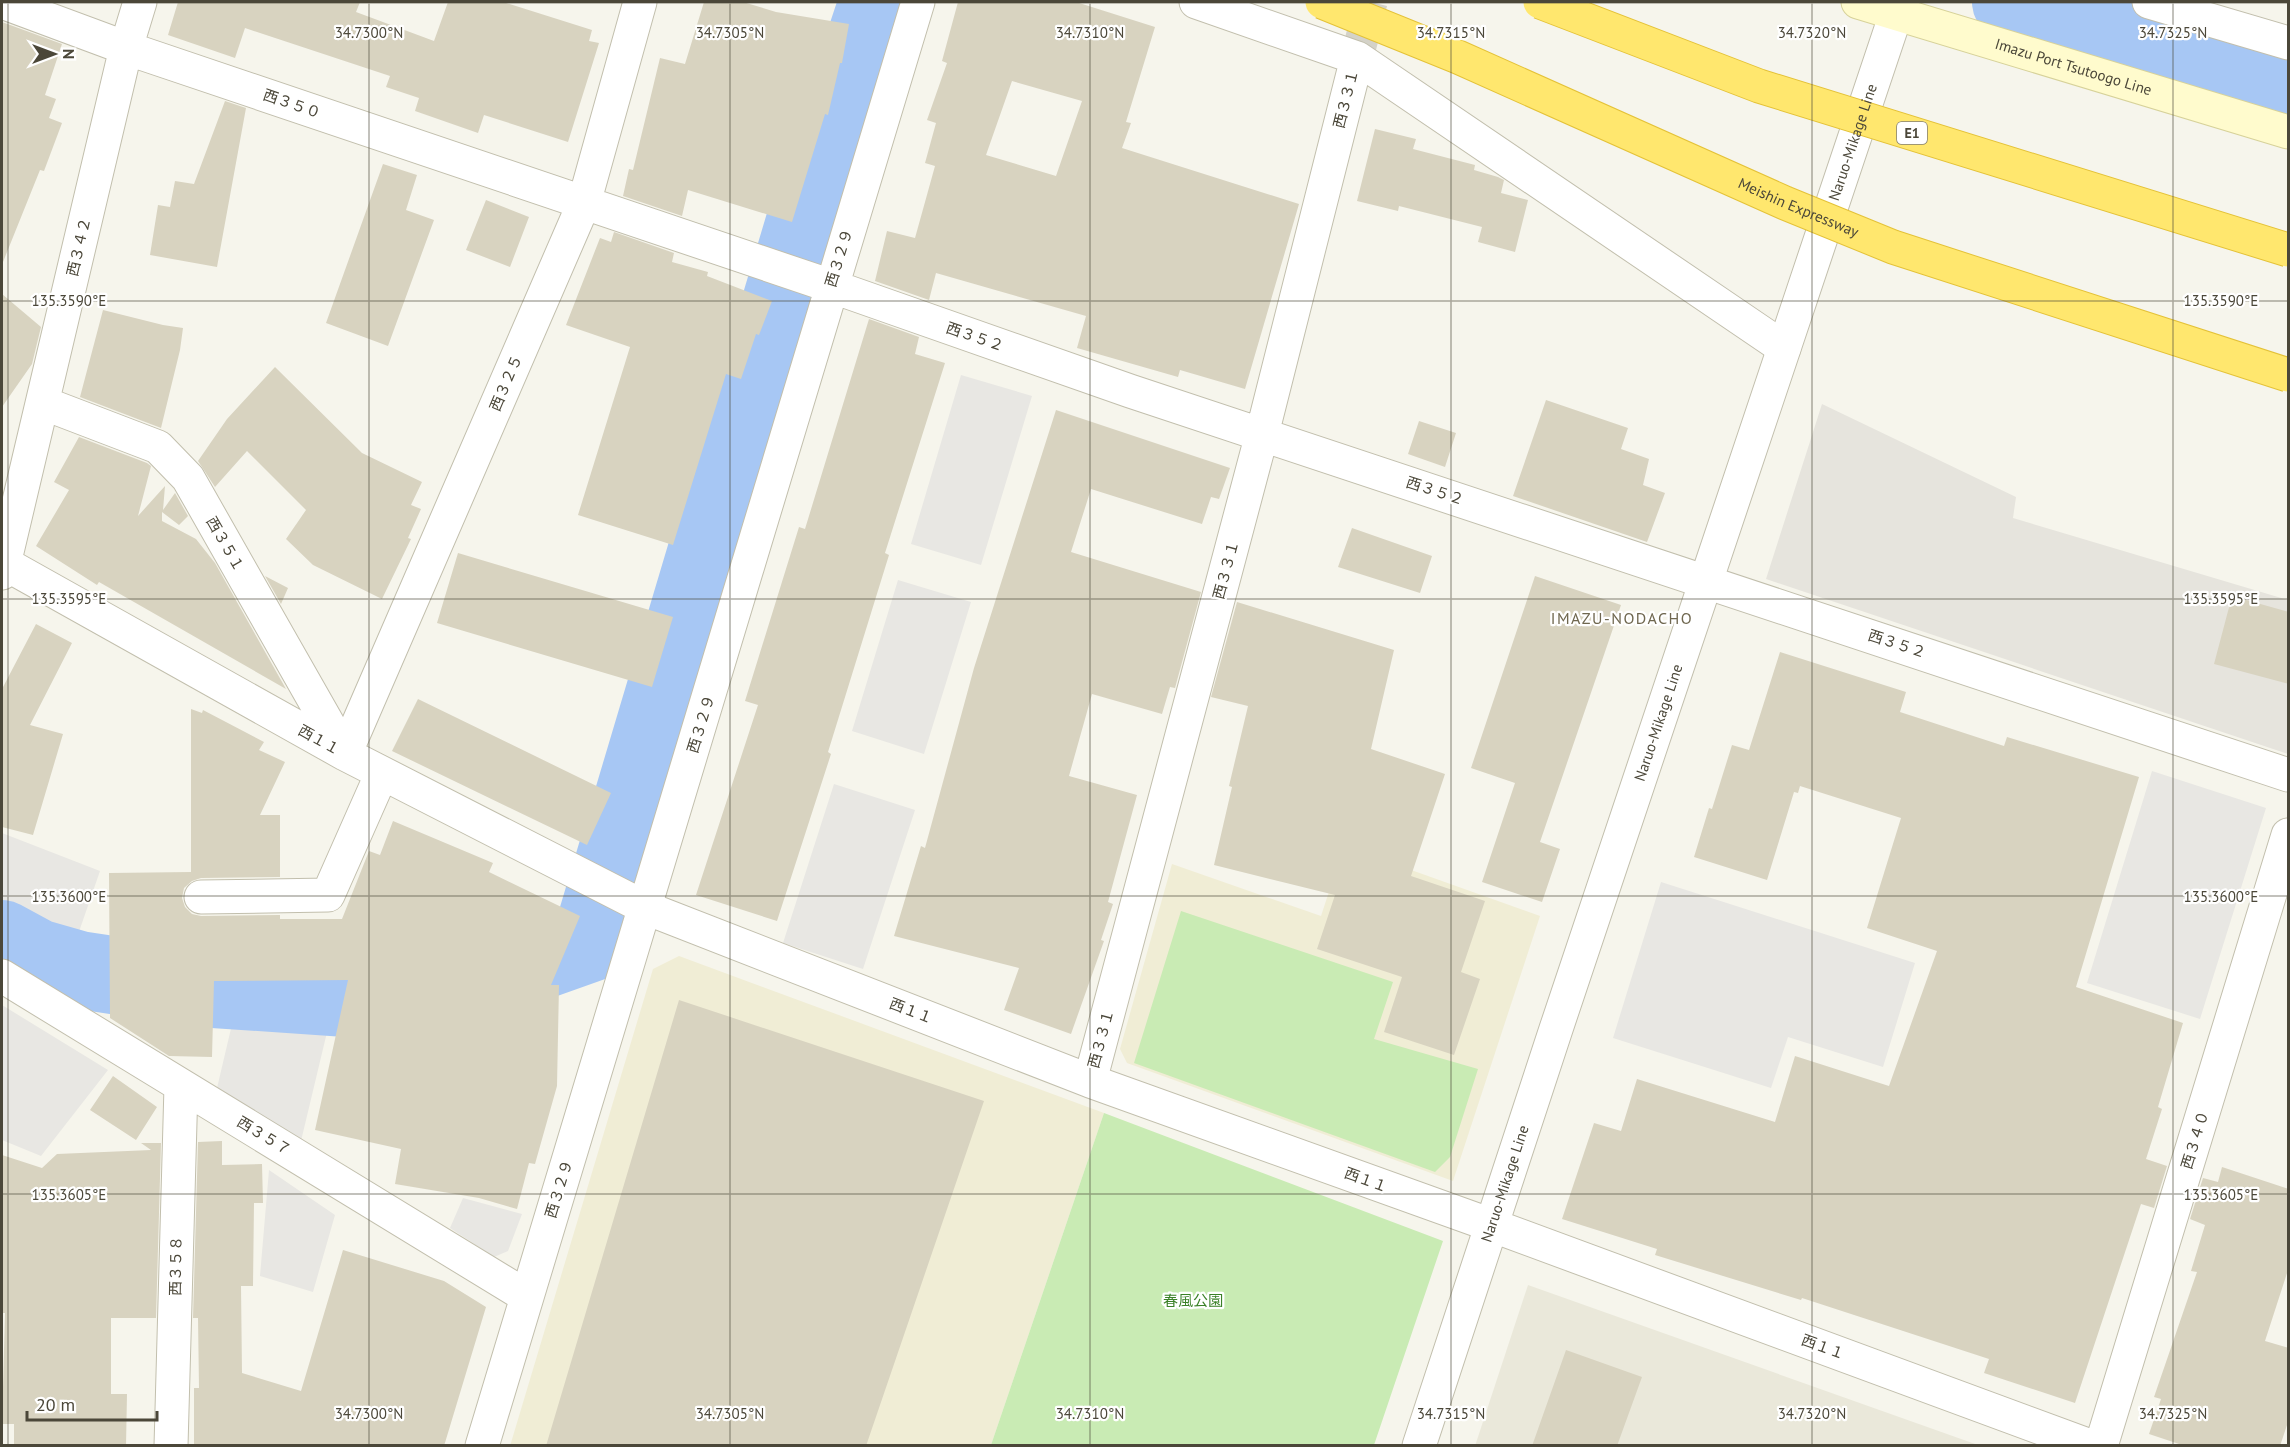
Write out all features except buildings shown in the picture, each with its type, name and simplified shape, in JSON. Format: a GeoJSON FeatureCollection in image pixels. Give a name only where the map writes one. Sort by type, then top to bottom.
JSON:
{"type":"FeatureCollection","features":[{"type":"Feature","properties":{"kind":"highway","name":"Meishin Expressway"},"geometry":{"type":"LineString","coordinates":[[1322,2],[1458,57],[1785,202],[1893,247],[2289,375]]}},
{"type":"Feature","properties":{"kind":"highway","name":"E1"},"geometry":{"type":"LineString","coordinates":[[1540,2],[1759,86],[2289,250]]}},
{"type":"Feature","properties":{"kind":"main road","name":"Imazu Port Tsutoogo Line"},"geometry":{"type":"LineString","coordinates":[[1858,2],[1898,7],[2289,132]]}},
{"type":"Feature","properties":{"kind":"street","name":"西３５０"},"geometry":{"type":"LineString","coordinates":[[2,2],[126,48],[584,203]]}},
{"type":"Feature","properties":{"kind":"street","name":"西３４２"},"geometry":{"type":"LineString","coordinates":[[3,566],[126,48],[140,2]]}},
{"type":"Feature","properties":{"kind":"street","name":"西３２５"},"geometry":{"type":"LineString","coordinates":[[345,754],[584,203],[640,2]]}},
{"type":"Feature","properties":{"kind":"street","name":"西３２９"},"geometry":{"type":"LineString","coordinates":[[482,1446],[829,286],[918,2]]}},
{"type":"Feature","properties":{"kind":"street"},"geometry":{"type":"LineString","coordinates":[[1196,2],[1357,58],[1784,348]]}},
{"type":"Feature","properties":{"kind":"street"},"geometry":{"type":"LineString","coordinates":[[2149,2],[2289,44]]}},
{"type":"Feature","properties":{"kind":"street","name":"Naruo-Mikage Line"},"geometry":{"type":"LineString","coordinates":[[1419,1446],[1898,7]]}},
{"type":"Feature","properties":{"kind":"street","name":"西３３１"},"geometry":{"type":"LineString","coordinates":[[1090,1080],[1262,434],[1357,58]]}},
{"type":"Feature","properties":{"kind":"street","name":"西３５２"},"geometry":{"type":"LineString","coordinates":[[584,203],[1130,391],[2289,775]]}},
{"type":"Feature","properties":{"kind":"street","name":"西３５１"},"geometry":{"type":"LineString","coordinates":[[43,403],[158,447],[188,478],[345,754]]}},
{"type":"Feature","properties":{"kind":"street","name":"西１１"},"geometry":{"type":"LineString","coordinates":[[3,566],[345,754],[644,908],[1090,1080],[2090,1446]]}},
{"type":"Feature","properties":{"kind":"street"},"geometry":{"type":"LineString","coordinates":[[201,897],[328,895],[382,772]]}},
{"type":"Feature","properties":{"kind":"street","name":"西３４０"},"geometry":{"type":"LineString","coordinates":[[2101,1446],[2289,835]]}},
{"type":"Feature","properties":{"kind":"street","name":"西３５７"},"geometry":{"type":"LineString","coordinates":[[2,976],[526,1296]]}},
{"type":"Feature","properties":{"kind":"street","name":"西３５８"},"geometry":{"type":"LineString","coordinates":[[171,1446],[181,1086]]}},
{"type":"Feature","properties":{"kind":"shaded area"},"geometry":{"type":"Polygon","coordinates":[[[961,375],[1032,396],[981,565],[911,544],[961,375]]]}},
{"type":"Feature","properties":{"kind":"shaded area"},"geometry":{"type":"Polygon","coordinates":[[[1822,404],[2016,497],[2013,518],[2288,600],[2288,754],[1766,579],[1822,404]]]}},
{"type":"Feature","properties":{"kind":"shaded area"},"geometry":{"type":"Polygon","coordinates":[[[898,580],[971,602],[924,754],[852,731],[898,580]]]}},
{"type":"Feature","properties":{"kind":"shaded area"},"geometry":{"type":"Polygon","coordinates":[[[2152,771],[2266,808],[2200,1019],[2087,983],[2152,771]]]}},
{"type":"Feature","properties":{"kind":"shaded area"},"geometry":{"type":"Polygon","coordinates":[[[834,784],[915,810],[863,969],[783,943],[834,784]]]}},
{"type":"Feature","properties":{"kind":"shaded area"},"geometry":{"type":"Polygon","coordinates":[[[2,833],[100,871],[73,949],[2,917],[2,833]]]}},
{"type":"Feature","properties":{"kind":"shaded area"},"geometry":{"type":"Polygon","coordinates":[[[1344,846],[1540,916],[1453,1181],[1127,1063],[1120,1049],[1172,864],[1321,916],[1344,846]]]}},
{"type":"Feature","properties":{"kind":"shaded area"},"geometry":{"type":"Polygon","coordinates":[[[1661,882],[1915,963],[1883,1067],[1788,1037],[1771,1088],[1613,1038],[1661,882]]]}},
{"type":"Feature","properties":{"kind":"shaded area"},"geometry":{"type":"Polygon","coordinates":[[[679,956],[1104,1113],[991,1445],[510,1446],[653,969],[679,956]]]}},
{"type":"Feature","properties":{"kind":"shaded area"},"geometry":{"type":"Polygon","coordinates":[[[2,1005],[108,1070],[41,1156],[2,1140],[2,1005]]]}},
{"type":"Feature","properties":{"kind":"shaded area"},"geometry":{"type":"Polygon","coordinates":[[[233,1020],[328,1028],[301,1141],[217,1088],[233,1020]]]}},
{"type":"Feature","properties":{"kind":"shaded area"},"geometry":{"type":"Polygon","coordinates":[[[269,1170],[335,1215],[313,1292],[260,1276],[269,1170]]]}},
{"type":"Feature","properties":{"kind":"shaded area"},"geometry":{"type":"Polygon","coordinates":[[[463,1198],[522,1214],[508,1251],[494,1257],[450,1228],[463,1198]]]}},
{"type":"Feature","properties":{"kind":"shaded area"},"geometry":{"type":"Polygon","coordinates":[[[1528,1285],[1978,1445],[1475,1446],[1528,1285]]]}},
{"type":"Feature","properties":{"kind":"green space"},"geometry":{"type":"Polygon","coordinates":[[[1181,911],[1393,982],[1374,1039],[1478,1069],[1450,1157],[1435,1172],[1134,1063],[1181,911]]]}},
{"type":"Feature","properties":{"kind":"green space","name":"春風公園"},"geometry":{"type":"Polygon","coordinates":[[[1104,1113],[1443,1241],[1374,1445],[991,1445],[1104,1113]]]}},
{"type":"Feature","properties":{"kind":"waterway"},"geometry":{"type":"LineString","coordinates":[[2,939],[37,958],[79,970],[199,988],[347,998],[449,982],[545,959],[590,943],[805,222],[878,2]]}},
{"type":"Feature","properties":{"kind":"waterway"},"geometry":{"type":"LineString","coordinates":[[2011,2],[2288,83]]}},
{"type":"Feature","properties":{"kind":"tunnel"},"geometry":{"type":"LineString","coordinates":[[1357,58],[1371,2]]}},
{"type":"Feature","properties":{"kind":"district","name":"IMAZU-NODACHO"},"geometry":{"type":"Point","coordinates":[1622,618]}}]}
